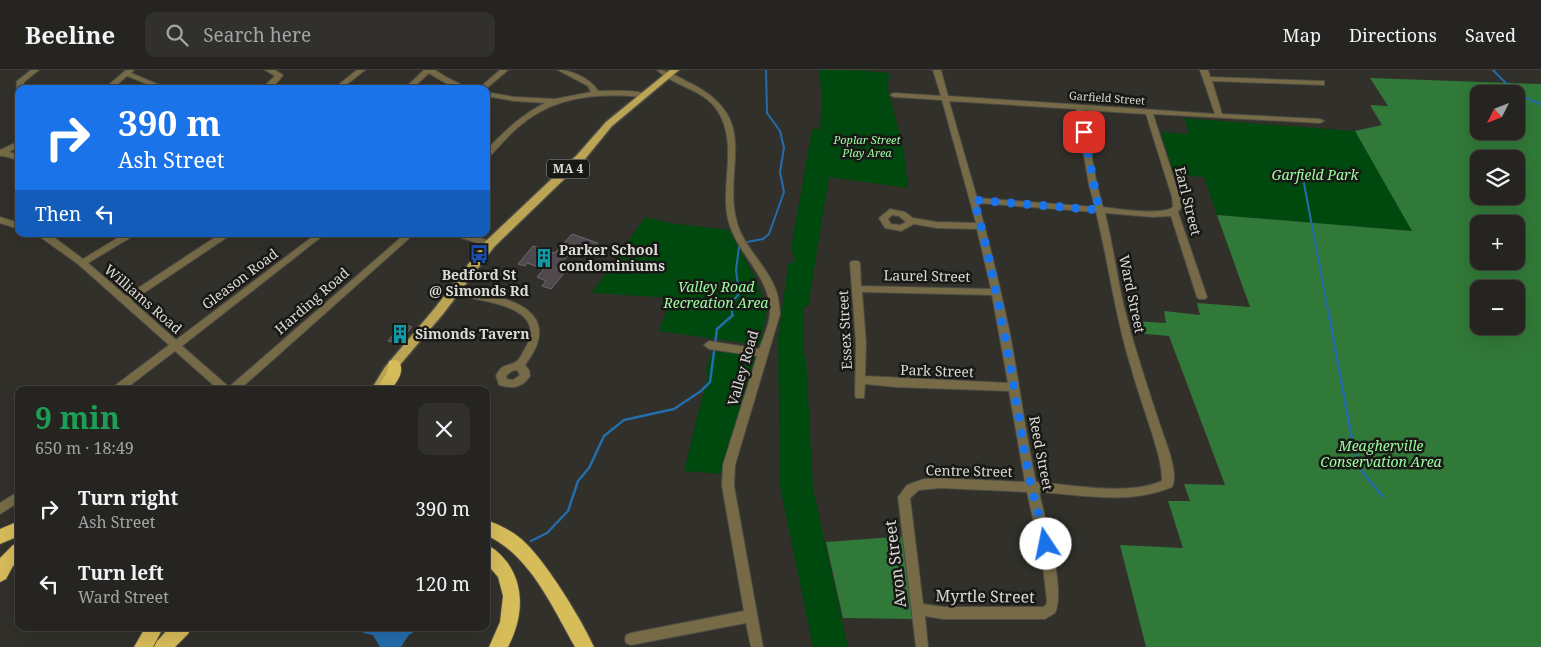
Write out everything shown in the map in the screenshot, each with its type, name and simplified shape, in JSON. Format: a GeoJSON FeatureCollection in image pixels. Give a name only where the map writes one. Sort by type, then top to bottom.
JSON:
{"type":"FeatureCollection","features":[{"type":"Feature","properties":{"kind":"highway"},"geometry":{"type":"LineString","coordinates":[[386,386],[394,374],[391,367]]}},
{"type":"Feature","properties":{"kind":"highway"},"geometry":{"type":"LineString","coordinates":[[490,529],[508,538],[519,547],[537,571],[585,647]]}},
{"type":"Feature","properties":{"kind":"highway"},"geometry":{"type":"LineString","coordinates":[[0,537],[15,530]]}},
{"type":"Feature","properties":{"kind":"highway"},"geometry":{"type":"LineString","coordinates":[[0,574],[15,554]]}},
{"type":"Feature","properties":{"kind":"highway"},"geometry":{"type":"LineString","coordinates":[[490,555],[503,566],[511,588],[512,611],[510,622],[498,647]]}},
{"type":"Feature","properties":{"kind":"highway"},"geometry":{"type":"LineString","coordinates":[[144,647],[152,631]]}},
{"type":"Feature","properties":{"kind":"highway"},"geometry":{"type":"LineString","coordinates":[[163,647],[177,631]]}},
{"type":"Feature","properties":{"kind":"main road","name":"MA 4"},"geometry":{"type":"LineString","coordinates":[[379,386],[391,367],[490,244],[581,157],[609,124],[668,72]]}},
{"type":"Feature","properties":{"kind":"main road","name":"MA 4"},"geometry":{"type":"LineString","coordinates":[[371,386],[391,367]]}},
{"type":"Feature","properties":{"kind":"main road"},"geometry":{"type":"LineString","coordinates":[[144,647],[159,631]]}},
{"type":"Feature","properties":{"kind":"street"},"geometry":{"type":"LineString","coordinates":[[20,85],[21,81],[36,70]]}},
{"type":"Feature","properties":{"kind":"street"},"geometry":{"type":"LineString","coordinates":[[269,70],[279,75],[269,85]]}},
{"type":"Feature","properties":{"kind":"street"},"geometry":{"type":"LineString","coordinates":[[341,85],[361,70]]}},
{"type":"Feature","properties":{"kind":"street"},"geometry":{"type":"LineString","coordinates":[[412,85],[430,70],[443,79],[457,85]]}},
{"type":"Feature","properties":{"kind":"street"},"geometry":{"type":"LineString","coordinates":[[486,85],[504,70]]}},
{"type":"Feature","properties":{"kind":"street"},"geometry":{"type":"LineString","coordinates":[[562,70],[590,85],[595,93]]}},
{"type":"Feature","properties":{"kind":"street","name":"Reed Street"},"geometry":{"type":"LineString","coordinates":[[937,70],[990,260],[1032,487],[1048,559],[1054,601],[1051,608]]}},
{"type":"Feature","properties":{"kind":"street"},"geometry":{"type":"LineString","coordinates":[[1204,70],[1218,109],[1218,116]]}},
{"type":"Feature","properties":{"kind":"street"},"geometry":{"type":"LineString","coordinates":[[112,85],[128,72],[157,85]]}},
{"type":"Feature","properties":{"kind":"street","name":"Valley Road"},"geometry":{"type":"LineString","coordinates":[[668,72],[709,98],[717,105],[725,117],[731,140],[732,218],[742,242],[770,286],[774,303],[775,314],[729,465],[728,486],[757,647]]}},
{"type":"Feature","properties":{"kind":"street"},"geometry":{"type":"LineString","coordinates":[[1207,79],[1321,83]]}},
{"type":"Feature","properties":{"kind":"street"},"geometry":{"type":"LineString","coordinates":[[490,151],[519,122],[536,110],[556,101],[595,93],[644,95]]}},
{"type":"Feature","properties":{"kind":"street"},"geometry":{"type":"LineString","coordinates":[[490,95],[514,99],[556,101]]}},
{"type":"Feature","properties":{"kind":"street","name":"Garfield Street"},"geometry":{"type":"LineString","coordinates":[[894,95],[1320,121]]}},
{"type":"Feature","properties":{"kind":"street","name":"Ward Street"},"geometry":{"type":"LineString","coordinates":[[1079,107],[1099,210],[1128,341],[1162,448],[1168,470],[1168,484]]}},
{"type":"Feature","properties":{"kind":"street","name":"Earl Street"},"geometry":{"type":"LineString","coordinates":[[1149,112],[1176,197],[1177,208],[1174,211],[1202,297]]}},
{"type":"Feature","properties":{"kind":"street"},"geometry":{"type":"LineString","coordinates":[[1,153],[15,145]]}},
{"type":"Feature","properties":{"kind":"street"},"geometry":{"type":"LineString","coordinates":[[1,153],[15,157]]}},
{"type":"Feature","properties":{"kind":"street"},"geometry":{"type":"LineString","coordinates":[[974,200],[1153,214],[1170,214],[1174,211]]}},
{"type":"Feature","properties":{"kind":"street"},"geometry":{"type":"LineString","coordinates":[[0,220],[15,225]]}},
{"type":"Feature","properties":{"kind":"street"},"geometry":{"type":"LineString","coordinates":[[910,220],[937,225],[980,226]]}},
{"type":"Feature","properties":{"kind":"street","name":"Williams Road"},"geometry":{"type":"LineString","coordinates":[[48,237],[82,263],[221,386]]}},
{"type":"Feature","properties":{"kind":"street"},"geometry":{"type":"LineString","coordinates":[[82,263],[125,237]]}},
{"type":"Feature","properties":{"kind":"street"},"geometry":{"type":"LineString","coordinates":[[125,301],[221,237]]}},
{"type":"Feature","properties":{"kind":"street","name":"Gleason Road"},"geometry":{"type":"LineString","coordinates":[[122,386],[317,237]]}},
{"type":"Feature","properties":{"kind":"street","name":"Harding Road"},"geometry":{"type":"LineString","coordinates":[[237,386],[407,237]]}},
{"type":"Feature","properties":{"kind":"street"},"geometry":{"type":"LineString","coordinates":[[468,237],[490,244]]}},
{"type":"Feature","properties":{"kind":"street","name":"Essex Street"},"geometry":{"type":"LineString","coordinates":[[855,264],[861,342],[860,395]]}},
{"type":"Feature","properties":{"kind":"street","name":"Laurel Street"},"geometry":{"type":"LineString","coordinates":[[857,289],[996,292]]}},
{"type":"Feature","properties":{"kind":"street"},"geometry":{"type":"LineString","coordinates":[[453,292],[507,304],[528,314],[534,326],[534,339],[519,366]]}},
{"type":"Feature","properties":{"kind":"street"},"geometry":{"type":"LineString","coordinates":[[709,345],[763,353]]}},
{"type":"Feature","properties":{"kind":"street","name":"Park Street"},"geometry":{"type":"LineString","coordinates":[[861,380],[907,384],[1013,387]]}},
{"type":"Feature","properties":{"kind":"street","name":"Centre Street"},"geometry":{"type":"LineString","coordinates":[[918,485],[940,483],[1140,492],[1161,489],[1168,484]]}},
{"type":"Feature","properties":{"kind":"street","name":"Avon Street"},"geometry":{"type":"LineString","coordinates":[[918,485],[910,488],[904,497],[922,647]]}},
{"type":"Feature","properties":{"kind":"street"},"geometry":{"type":"LineString","coordinates":[[0,509],[15,499]]}},
{"type":"Feature","properties":{"kind":"street","name":"Myrtle Street"},"geometry":{"type":"LineString","coordinates":[[917,609],[944,613],[1045,613],[1051,608]]}},
{"type":"Feature","properties":{"kind":"street"},"geometry":{"type":"LineString","coordinates":[[631,640],[752,616]]}},
{"type":"Feature","properties":{"kind":"green space","name":"Poplar Street Play Area"},"geometry":{"type":"Polygon","coordinates":[[[819,70],[889,73],[888,89],[904,151],[908,188],[829,177],[808,307],[804,307],[803,355],[806,357],[813,488],[848,647],[813,647],[780,486],[778,339],[788,265],[795,260],[791,248],[812,129],[820,129],[822,97],[819,70]]]}},
{"type":"Feature","properties":{"kind":"green space","name":"Meagherville Conservation Area"},"geometry":{"type":"Polygon","coordinates":[[[1370,78],[1541,84],[1541,647],[1146,647],[1120,545],[1183,548],[1168,501],[1190,501],[1184,484],[1225,485],[1169,336],[1134,333],[1132,321],[1166,323],[1164,311],[1200,315],[1197,303],[1250,307],[1217,215],[1412,231],[1355,131],[1382,125],[1370,105],[1388,106],[1370,78]]]}},
{"type":"Feature","properties":{"kind":"green space","name":"Garfield Park"},"geometry":{"type":"Polygon","coordinates":[[[1184,118],[1355,131],[1412,231],[1217,215],[1204,177],[1174,175],[1161,132],[1189,134],[1184,118]]]}},
{"type":"Feature","properties":{"kind":"green space","name":"Valley Road Recreation Area"},"geometry":{"type":"Polygon","coordinates":[[[645,217],[670,223],[729,230],[756,279],[767,311],[760,345],[658,331],[673,298],[592,293],[645,217]]]}},
{"type":"Feature","properties":{"kind":"green space"},"geometry":{"type":"Polygon","coordinates":[[[712,351],[756,355],[720,474],[684,471],[708,374],[705,373],[712,351]]]}},
{"type":"Feature","properties":{"kind":"green space"},"geometry":{"type":"Polygon","coordinates":[[[907,536],[915,619],[843,618],[826,542],[907,536]]]}},
{"type":"Feature","properties":{"kind":"water"},"geometry":{"type":"Polygon","coordinates":[[[364,631],[415,631],[408,636],[401,647],[380,647],[373,635],[363,633],[364,631]]]}},
{"type":"Feature","properties":{"kind":"building","name":"Parker School condominiums"},"geometry":{"type":"Polygon","coordinates":[[[572,234],[598,243],[592,251],[588,250],[585,254],[573,250],[556,269],[565,272],[551,289],[542,286],[546,281],[537,277],[544,269],[527,263],[525,266],[518,264],[533,246],[555,253],[572,234]]]}},
{"type":"Feature","properties":{"kind":"building","name":"Simonds Tavern"},"geometry":{"type":"Polygon","coordinates":[[[402,324],[412,327],[398,343],[388,341],[402,324]]]}},
{"type":"Feature","properties":{"kind":"waterway"},"geometry":{"type":"LineString","coordinates":[[747,242],[763,239],[769,234],[784,192],[780,172],[784,148],[780,131],[767,113],[766,70]]}},
{"type":"Feature","properties":{"kind":"waterway"},"geometry":{"type":"LineString","coordinates":[[1493,70],[1515,90],[1541,104]]}},
{"type":"Feature","properties":{"kind":"waterway"},"geometry":{"type":"LineString","coordinates":[[1302,173],[1329,316]]}},
{"type":"Feature","properties":{"kind":"waterway"},"geometry":{"type":"LineString","coordinates":[[732,316],[732,302],[739,294],[736,270],[739,247]]}},
{"type":"Feature","properties":{"kind":"waterway"},"geometry":{"type":"LineString","coordinates":[[1329,315],[1351,434],[1360,469],[1383,497]]}},
{"type":"Feature","properties":{"kind":"waterway"},"geometry":{"type":"LineString","coordinates":[[531,541],[547,533],[568,511],[578,481],[589,468],[604,436],[624,420],[674,409],[701,391],[710,382],[717,329],[732,316]]}},
{"type":"Feature","properties":{"kind":"place","name":"Bedford St @ Simonds Rd"},"geometry":{"type":"Point","coordinates":[479,254]}},
{"type":"Feature","properties":{"kind":"place","name":"Parker School condominiums"},"geometry":{"type":"Point","coordinates":[544,258]}},
{"type":"Feature","properties":{"kind":"place","name":"Simonds Tavern"},"geometry":{"type":"Point","coordinates":[400,334]}},
{"type":"Feature","properties":{"kind":"route"},"geometry":{"type":"LineString","coordinates":[[1046,544],[1025,457],[990,260],[974,200],[1099,210],[1084,132]]}}]}
